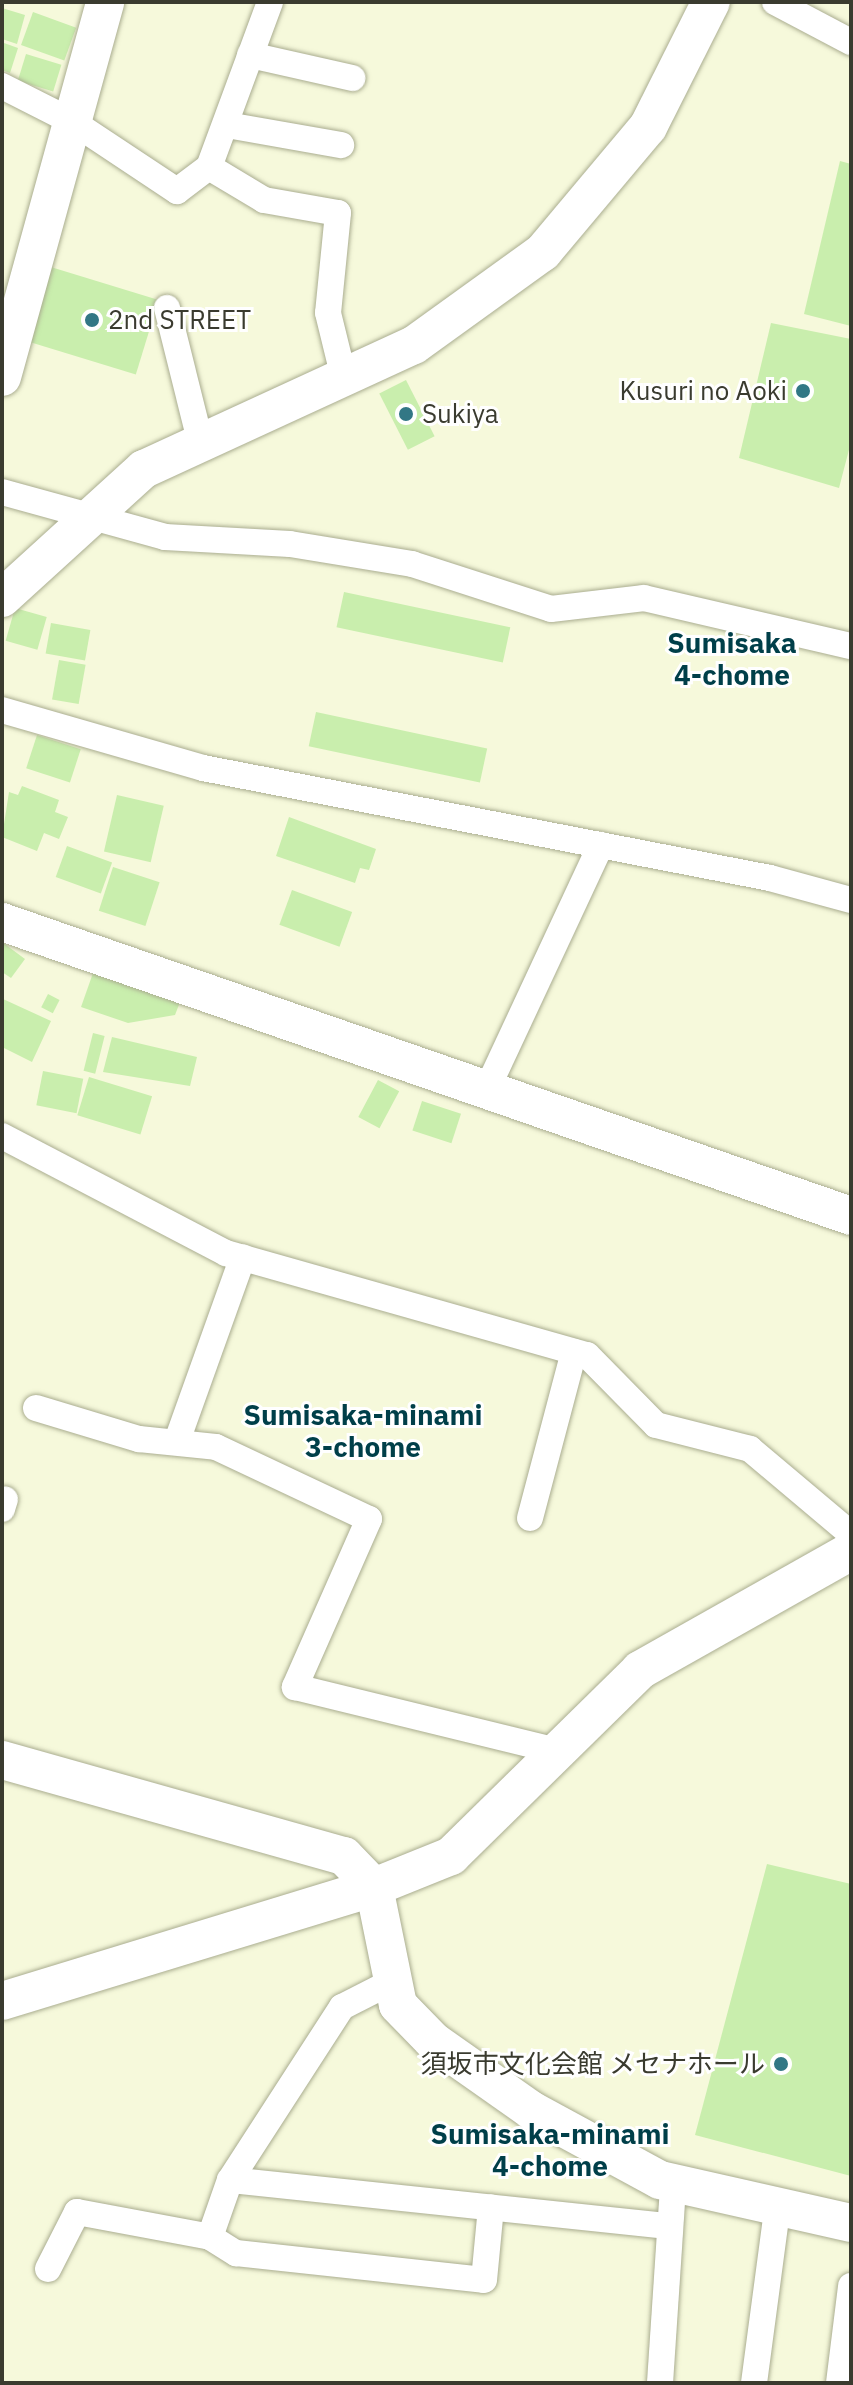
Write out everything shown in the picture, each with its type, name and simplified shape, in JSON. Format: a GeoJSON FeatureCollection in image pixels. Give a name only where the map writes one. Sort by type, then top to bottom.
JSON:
{"type":"FeatureCollection","features":[{"type":"Feature","properties":{"kind":"street"},"geometry":{"type":"LineString","coordinates":[[2,377],[105,2]]}},
{"type":"Feature","properties":{"kind":"street"},"geometry":{"type":"LineString","coordinates":[[2,86],[73,122],[177,191],[209,167],[270,2]]}},
{"type":"Feature","properties":{"kind":"street"},"geometry":{"type":"LineString","coordinates":[[2,598],[87,515],[144,469],[200,440],[344,378],[426,338],[562,233],[648,127],[711,2]]}},
{"type":"Feature","properties":{"kind":"street"},"geometry":{"type":"LineString","coordinates":[[775,2],[851,42]]}},
{"type":"Feature","properties":{"kind":"street"},"geometry":{"type":"LineString","coordinates":[[250,55],[352,78]]}},
{"type":"Feature","properties":{"kind":"street"},"geometry":{"type":"LineString","coordinates":[[227,125],[341,145]]}},
{"type":"Feature","properties":{"kind":"street"},"geometry":{"type":"LineString","coordinates":[[209,167],[264,200],[338,213],[328,313],[344,378]]}},
{"type":"Feature","properties":{"kind":"street"},"geometry":{"type":"LineString","coordinates":[[167,308],[200,440]]}},
{"type":"Feature","properties":{"kind":"street"},"geometry":{"type":"LineString","coordinates":[[2,492],[165,537],[290,544],[412,564],[551,609],[644,598],[851,646]]}},
{"type":"Feature","properties":{"kind":"street"},"geometry":{"type":"LineString","coordinates":[[2,710],[203,768],[601,845],[851,900]]}},
{"type":"Feature","properties":{"kind":"street"},"geometry":{"type":"LineString","coordinates":[[488,1087],[601,845]]}},
{"type":"Feature","properties":{"kind":"street"},"geometry":{"type":"LineString","coordinates":[[2,922],[488,1087],[851,1216]]}},
{"type":"Feature","properties":{"kind":"street"},"geometry":{"type":"LineString","coordinates":[[2,1136],[243,1257],[587,1355],[656,1425],[750,1449],[851,1534]]}},
{"type":"Feature","properties":{"kind":"street"},"geometry":{"type":"LineString","coordinates":[[177,1441],[243,1257]]}},
{"type":"Feature","properties":{"kind":"street"},"geometry":{"type":"LineString","coordinates":[[530,1518],[574,1352]]}},
{"type":"Feature","properties":{"kind":"street"},"geometry":{"type":"LineString","coordinates":[[36,1408],[139,1439],[216,1447],[369,1519],[295,1687],[558,1751]]}},
{"type":"Feature","properties":{"kind":"street"},"geometry":{"type":"LineString","coordinates":[[2,2001],[374,1887],[451,1856],[640,1670],[851,1551]]}},
{"type":"Feature","properties":{"kind":"street"},"geometry":{"type":"LineString","coordinates":[[2,1760],[344,1856],[374,1887],[398,2005],[433,2041],[531,2110],[673,2185],[777,2211],[851,2223]]}},
{"type":"Feature","properties":{"kind":"street"},"geometry":{"type":"LineString","coordinates":[[210,2237],[230,2180],[342,2007],[391,1982]]}},
{"type":"Feature","properties":{"kind":"street"},"geometry":{"type":"LineString","coordinates":[[230,2180],[670,2226]]}},
{"type":"Feature","properties":{"kind":"street"},"geometry":{"type":"LineString","coordinates":[[660,2383],[673,2185]]}},
{"type":"Feature","properties":{"kind":"street"},"geometry":{"type":"LineString","coordinates":[[48,2269],[77,2212],[210,2237],[236,2253],[484,2280],[491,2207]]}},
{"type":"Feature","properties":{"kind":"street"},"geometry":{"type":"LineString","coordinates":[[754,2383],[777,2211]]}},
{"type":"Feature","properties":{"kind":"street"},"geometry":{"type":"LineString","coordinates":[[839,2383],[851,2286]]}},
{"type":"Feature","properties":{"kind":"building"},"geometry":{"type":"Polygon","coordinates":[[[2,8],[25,15],[17,44],[2,39],[2,8]]]}},
{"type":"Feature","properties":{"kind":"building"},"geometry":{"type":"Polygon","coordinates":[[[33,12],[76,28],[64,61],[21,45],[33,12]]]}},
{"type":"Feature","properties":{"kind":"building"},"geometry":{"type":"Polygon","coordinates":[[[4,43],[18,48],[10,73],[2,70],[4,43]]]}},
{"type":"Feature","properties":{"kind":"building"},"geometry":{"type":"Polygon","coordinates":[[[26,54],[61,65],[53,92],[18,81],[26,54]]]}},
{"type":"Feature","properties":{"kind":"building"},"geometry":{"type":"Polygon","coordinates":[[[840,161],[851,164],[851,326],[804,314],[840,161]]]}},
{"type":"Feature","properties":{"kind":"building","name":"2nd STREET"},"geometry":{"type":"Polygon","coordinates":[[[41,264],[159,300],[136,375],[18,339],[41,264]]]}},
{"type":"Feature","properties":{"kind":"building","name":"Kusuri no Aoki"},"geometry":{"type":"Polygon","coordinates":[[[771,323],[851,339],[851,442],[839,488],[739,458],[771,323]]]}},
{"type":"Feature","properties":{"kind":"building","name":"Sukiya"},"geometry":{"type":"Polygon","coordinates":[[[406,380],[435,436],[408,450],[379,394],[406,380]]]}},
{"type":"Feature","properties":{"kind":"building"},"geometry":{"type":"Polygon","coordinates":[[[344,592],[510,627],[503,663],[337,627],[344,592]]]}},
{"type":"Feature","properties":{"kind":"building"},"geometry":{"type":"Polygon","coordinates":[[[15,608],[47,617],[37,650],[6,641],[15,608]]]}},
{"type":"Feature","properties":{"kind":"building"},"geometry":{"type":"Polygon","coordinates":[[[51,623],[90,630],[85,660],[46,654],[51,623]]]}},
{"type":"Feature","properties":{"kind":"building"},"geometry":{"type":"Polygon","coordinates":[[[59,660],[86,665],[79,704],[52,699],[59,660]]]}},
{"type":"Feature","properties":{"kind":"building"},"geometry":{"type":"Polygon","coordinates":[[[316,712],[487,748],[480,783],[309,746],[316,712]]]}},
{"type":"Feature","properties":{"kind":"building"},"geometry":{"type":"Polygon","coordinates":[[[37,735],[81,749],[70,783],[26,768],[37,735]]]}},
{"type":"Feature","properties":{"kind":"building"},"geometry":{"type":"Polygon","coordinates":[[[22,786],[59,800],[55,812],[68,817],[59,839],[44,833],[37,851],[2,837],[9,792],[18,795],[22,786]]]}},
{"type":"Feature","properties":{"kind":"building"},"geometry":{"type":"Polygon","coordinates":[[[117,795],[164,806],[151,862],[104,852],[117,795]]]}},
{"type":"Feature","properties":{"kind":"building"},"geometry":{"type":"Polygon","coordinates":[[[289,817],[376,849],[369,870],[360,868],[355,883],[276,856],[289,817]]]}},
{"type":"Feature","properties":{"kind":"building"},"geometry":{"type":"Polygon","coordinates":[[[67,846],[112,862],[101,893],[56,877],[67,846]]]}},
{"type":"Feature","properties":{"kind":"building"},"geometry":{"type":"Polygon","coordinates":[[[113,867],[160,882],[145,926],[99,911],[113,867]]]}},
{"type":"Feature","properties":{"kind":"building"},"geometry":{"type":"Polygon","coordinates":[[[292,890],[352,912],[339,947],[279,925],[292,890]]]}},
{"type":"Feature","properties":{"kind":"building"},"geometry":{"type":"Polygon","coordinates":[[[2,942],[25,959],[11,978],[2,972],[2,942]]]}},
{"type":"Feature","properties":{"kind":"building"},"geometry":{"type":"Polygon","coordinates":[[[93,973],[180,1002],[175,1015],[128,1023],[81,1007],[93,973]]]}},
{"type":"Feature","properties":{"kind":"building"},"geometry":{"type":"Polygon","coordinates":[[[48,994],[60,1000],[53,1013],[41,1007],[48,994]]]}},
{"type":"Feature","properties":{"kind":"building"},"geometry":{"type":"Polygon","coordinates":[[[3,999],[51,1021],[32,1062],[2,1047],[3,999]]]}},
{"type":"Feature","properties":{"kind":"building"},"geometry":{"type":"Polygon","coordinates":[[[93,1033],[105,1036],[95,1074],[84,1071],[93,1033]]]}},
{"type":"Feature","properties":{"kind":"building"},"geometry":{"type":"Polygon","coordinates":[[[112,1037],[197,1057],[190,1086],[103,1072],[112,1037]]]}},
{"type":"Feature","properties":{"kind":"building"},"geometry":{"type":"Polygon","coordinates":[[[43,1071],[83,1079],[77,1113],[36,1105],[43,1071]]]}},
{"type":"Feature","properties":{"kind":"building"},"geometry":{"type":"Polygon","coordinates":[[[89,1077],[152,1096],[140,1135],[77,1115],[89,1077]]]}},
{"type":"Feature","properties":{"kind":"building"},"geometry":{"type":"Polygon","coordinates":[[[378,1080],[399,1091],[379,1128],[358,1117],[378,1080]]]}},
{"type":"Feature","properties":{"kind":"building"},"geometry":{"type":"Polygon","coordinates":[[[422,1101],[461,1114],[451,1143],[412,1130],[422,1101]]]}},
{"type":"Feature","properties":{"kind":"building","name":"須坂市文化会館 メセナホール"},"geometry":{"type":"Polygon","coordinates":[[[767,1864],[851,1884],[851,2176],[695,2135],[767,1864]]]}},
{"type":"Feature","properties":{"kind":"place","name":"2nd STREET"},"geometry":{"type":"Point","coordinates":[92,320]}},
{"type":"Feature","properties":{"kind":"place","name":"Kusuri no Aoki"},"geometry":{"type":"Point","coordinates":[803,391]}},
{"type":"Feature","properties":{"kind":"place","name":"Sukiya"},"geometry":{"type":"Point","coordinates":[406,414]}},
{"type":"Feature","properties":{"kind":"place","name":"須坂市文化会館 メセナホール"},"geometry":{"type":"Point","coordinates":[781,2064]}},
{"type":"Feature","properties":{"kind":"district","name":"Sumisaka 4-chome"},"geometry":{"type":"Point","coordinates":[732,659]}},
{"type":"Feature","properties":{"kind":"district","name":"Sumisaka-minami 3-chome"},"geometry":{"type":"Point","coordinates":[363,1431]}},
{"type":"Feature","properties":{"kind":"district","name":"Sumisaka-minami 4-chome"},"geometry":{"type":"Point","coordinates":[550,2150]}}]}
